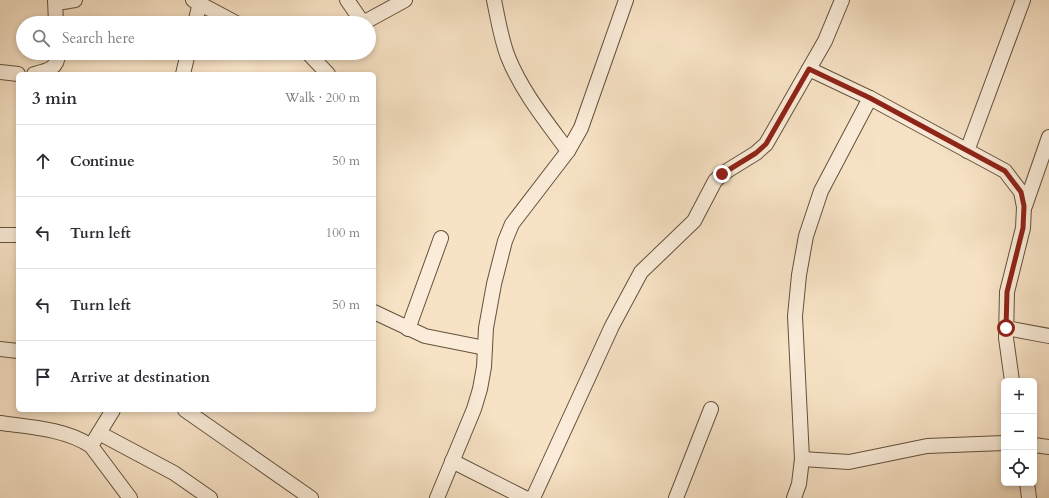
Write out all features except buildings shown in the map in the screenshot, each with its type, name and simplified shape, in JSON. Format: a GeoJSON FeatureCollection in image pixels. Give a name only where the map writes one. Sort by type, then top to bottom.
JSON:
{"type":"FeatureCollection","features":[{"type":"Feature","properties":{"kind":"street"},"geometry":{"type":"LineString","coordinates":[[56,16],[56,0],[63,2],[75,0]]}},
{"type":"Feature","properties":{"kind":"street"},"geometry":{"type":"LineString","coordinates":[[347,0],[358,16]]}},
{"type":"Feature","properties":{"kind":"street"},"geometry":{"type":"LineString","coordinates":[[376,16],[405,0]]}},
{"type":"Feature","properties":{"kind":"street"},"geometry":{"type":"LineString","coordinates":[[494,0],[500,33],[508,58],[529,98],[568,151]]}},
{"type":"Feature","properties":{"kind":"street"},"geometry":{"type":"LineString","coordinates":[[437,498],[478,396],[484,367],[486,328],[494,284],[505,241],[512,224],[568,151],[581,128],[626,0]]}},
{"type":"Feature","properties":{"kind":"street"},"geometry":{"type":"LineString","coordinates":[[533,498],[612,326],[641,272],[694,221],[715,182],[722,174],[756,153],[766,144],[825,42],[842,0]]}},
{"type":"Feature","properties":{"kind":"street"},"geometry":{"type":"LineString","coordinates":[[967,151],[1022,0]]}},
{"type":"Feature","properties":{"kind":"street"},"geometry":{"type":"LineString","coordinates":[[195,16],[196,2],[223,16]]}},
{"type":"Feature","properties":{"kind":"street"},"geometry":{"type":"LineString","coordinates":[[43,72],[48,71],[55,65],[56,60]]}},
{"type":"Feature","properties":{"kind":"street"},"geometry":{"type":"LineString","coordinates":[[183,72],[186,60]]}},
{"type":"Feature","properties":{"kind":"street"},"geometry":{"type":"LineString","coordinates":[[315,60],[326,72]]}},
{"type":"Feature","properties":{"kind":"street"},"geometry":{"type":"LineString","coordinates":[[809,69],[870,98],[1005,171],[1021,192],[1024,206],[1023,228],[1007,292],[1006,328],[1012,378]]}},
{"type":"Feature","properties":{"kind":"street"},"geometry":{"type":"LineString","coordinates":[[0,72],[16,74]]}},
{"type":"Feature","properties":{"kind":"street"},"geometry":{"type":"LineString","coordinates":[[794,498],[799,484],[802,459],[795,316],[799,275],[806,236],[821,191],[870,98]]}},
{"type":"Feature","properties":{"kind":"street"},"geometry":{"type":"LineString","coordinates":[[1024,206],[1049,137]]}},
{"type":"Feature","properties":{"kind":"street"},"geometry":{"type":"LineString","coordinates":[[0,235],[16,235]]}},
{"type":"Feature","properties":{"kind":"street"},"geometry":{"type":"LineString","coordinates":[[408,329],[441,238]]}},
{"type":"Feature","properties":{"kind":"street"},"geometry":{"type":"LineString","coordinates":[[376,313],[408,329],[430,337],[485,348]]}},
{"type":"Feature","properties":{"kind":"street"},"geometry":{"type":"LineString","coordinates":[[1006,328],[1049,336]]}},
{"type":"Feature","properties":{"kind":"street"},"geometry":{"type":"LineString","coordinates":[[0,349],[16,351]]}},
{"type":"Feature","properties":{"kind":"street"},"geometry":{"type":"LineString","coordinates":[[676,498],[711,408]]}},
{"type":"Feature","properties":{"kind":"street"},"geometry":{"type":"LineString","coordinates":[[91,446],[112,412]]}},
{"type":"Feature","properties":{"kind":"street"},"geometry":{"type":"LineString","coordinates":[[188,412],[311,498]]}},
{"type":"Feature","properties":{"kind":"street"},"geometry":{"type":"LineString","coordinates":[[0,422],[67,434],[83,441],[91,446],[130,498]]}},
{"type":"Feature","properties":{"kind":"street"},"geometry":{"type":"LineString","coordinates":[[98,433],[174,473],[210,498]]}},
{"type":"Feature","properties":{"kind":"street"},"geometry":{"type":"LineString","coordinates":[[802,459],[849,462],[927,446],[1001,443]]}},
{"type":"Feature","properties":{"kind":"street"},"geometry":{"type":"LineString","coordinates":[[1037,446],[1049,448]]}},
{"type":"Feature","properties":{"kind":"street"},"geometry":{"type":"LineString","coordinates":[[452,461],[525,498]]}},
{"type":"Feature","properties":{"kind":"street"},"geometry":{"type":"LineString","coordinates":[[1027,486],[1029,498]]}},
{"type":"Feature","properties":{"kind":"route"},"geometry":{"type":"LineString","coordinates":[[722,174],[747,160],[766,144],[809,69],[870,98],[1005,171],[1021,192],[1024,206],[1023,228],[1007,292],[1006,328]]}}]}
